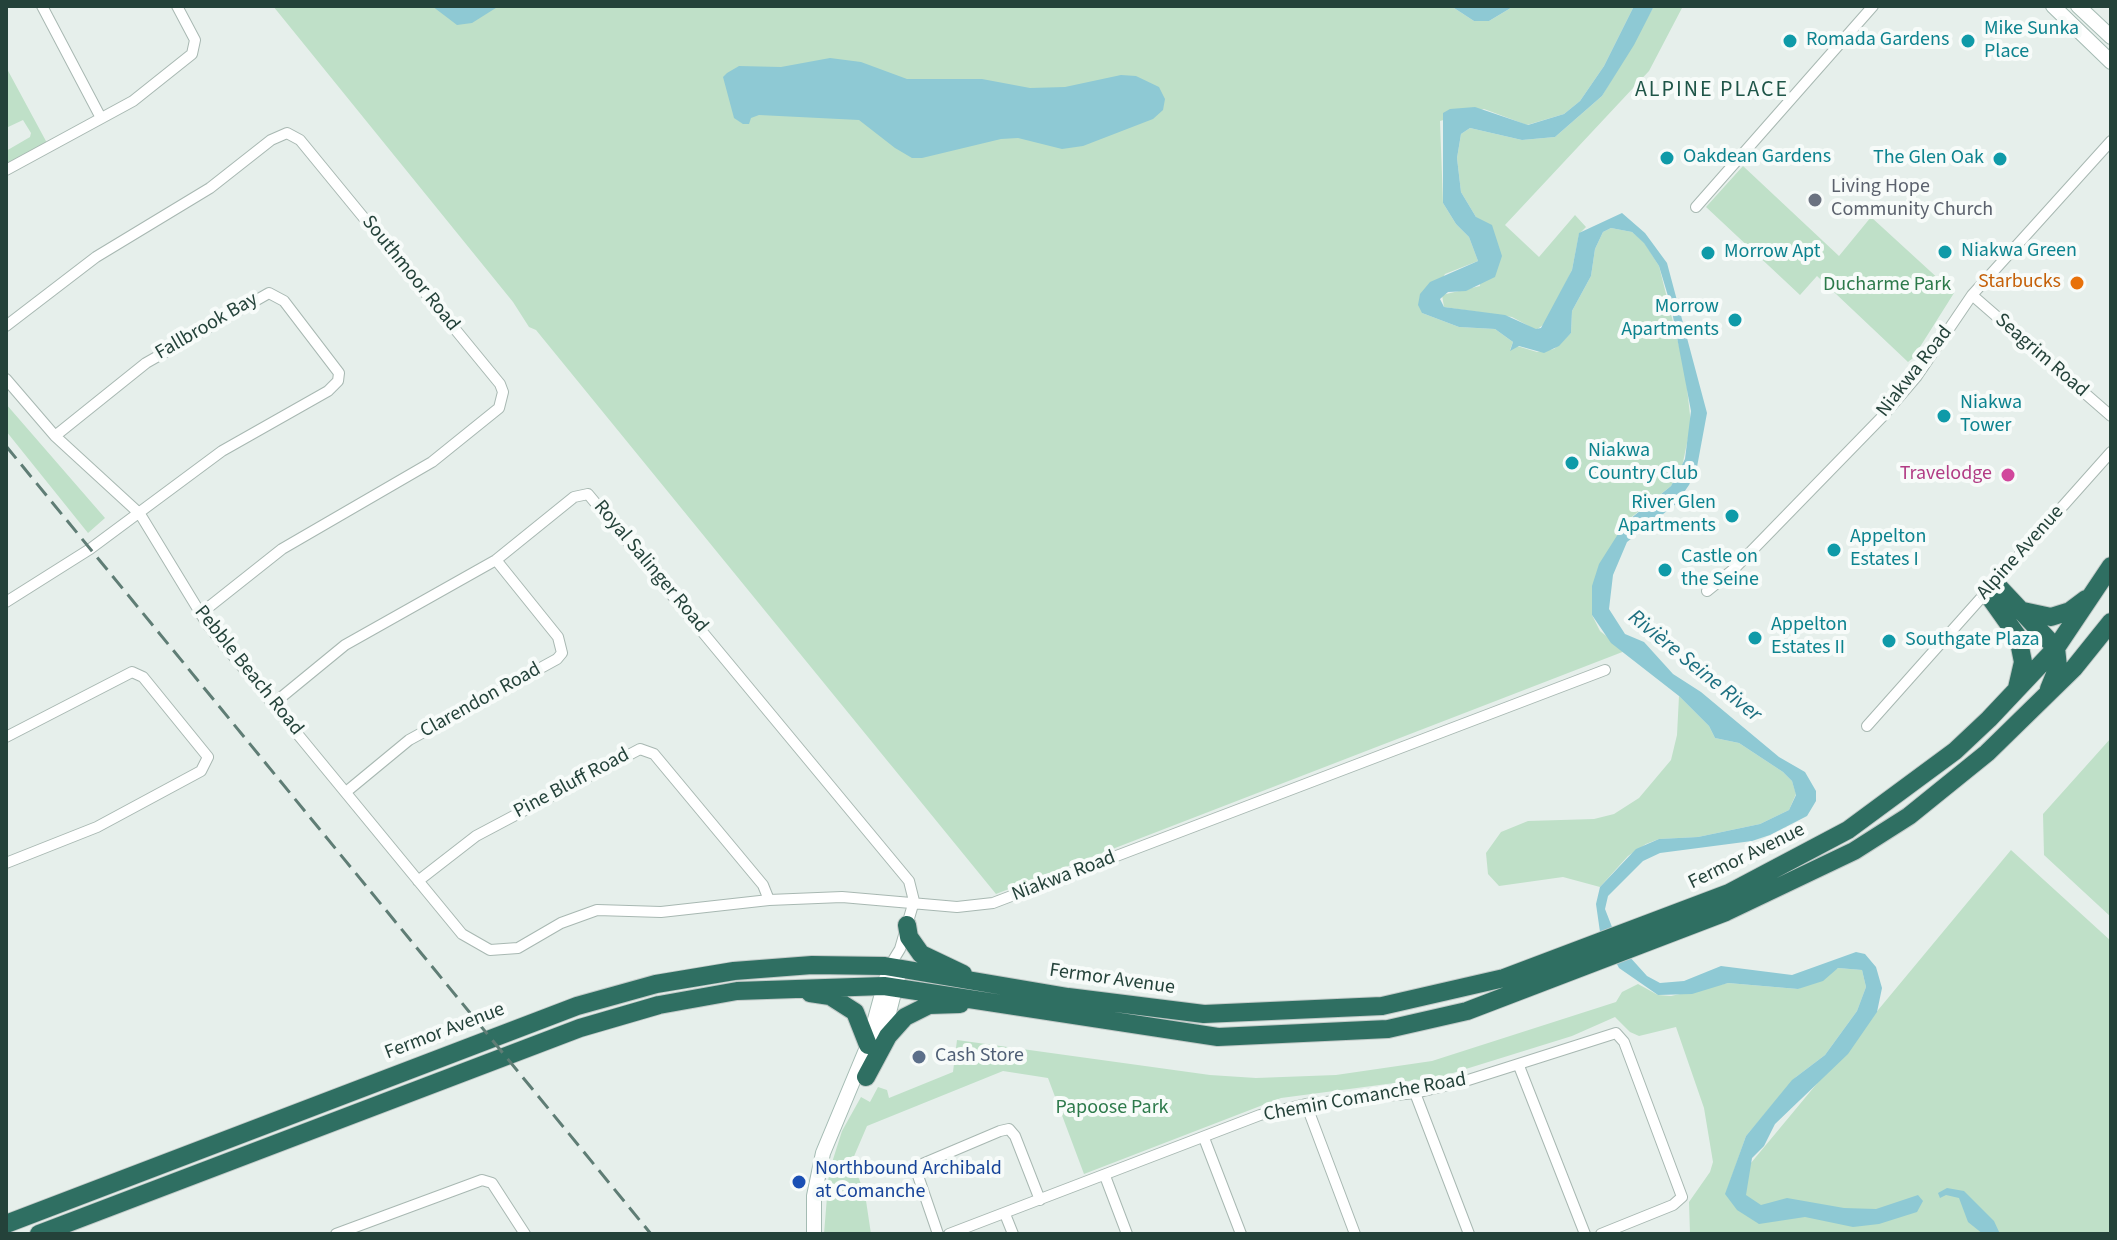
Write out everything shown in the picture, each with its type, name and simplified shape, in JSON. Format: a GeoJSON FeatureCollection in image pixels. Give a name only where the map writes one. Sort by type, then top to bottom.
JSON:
{"type":"FeatureCollection","features":[{"type":"Feature","properties":{"kind":"highway","name":"Fermor Avenue"},"geometry":{"type":"LineString","coordinates":[[1655,932],[1848,830],[1955,751],[2056,648],[2111,566]]}},
{"type":"Feature","properties":{"kind":"highway"},"geometry":{"type":"LineString","coordinates":[[1990,588],[2023,611],[2056,648],[2058,667],[2042,702]]}},
{"type":"Feature","properties":{"kind":"highway"},"geometry":{"type":"LineString","coordinates":[[1990,588],[2018,637],[2023,662],[2017,691]]}},
{"type":"Feature","properties":{"kind":"highway"},"geometry":{"type":"LineString","coordinates":[[2023,611],[2051,617],[2070,611],[2094,593]]}},
{"type":"Feature","properties":{"kind":"highway","name":"Fermor Avenue"},"geometry":{"type":"LineString","coordinates":[[6,1224],[577,1006],[656,984],[734,971],[840,964],[1022,1006],[1218,1037],[1388,1029],[1467,1011],[1571,964],[1805,877],[1854,851],[1950,785],[2042,702],[2111,622]]}},
{"type":"Feature","properties":{"kind":"highway"},"geometry":{"type":"LineString","coordinates":[[907,925],[909,937],[921,954],[976,981]]}},
{"type":"Feature","properties":{"kind":"highway","name":"Fermor Avenue"},"geometry":{"type":"LineString","coordinates":[[39,1234],[580,1028],[659,1005],[772,989],[892,977],[976,981],[1204,1014],[1295,1012],[1382,1006],[1448,994],[1571,964]]}},
{"type":"Feature","properties":{"kind":"highway"},"geometry":{"type":"LineString","coordinates":[[772,989],[830,996],[847,1004],[858,1015],[868,1045]]}},
{"type":"Feature","properties":{"kind":"highway"},"geometry":{"type":"LineString","coordinates":[[866,1077],[888,1036],[914,1012],[943,1003],[1022,1006]]}},
{"type":"Feature","properties":{"kind":"highway"},"geometry":{"type":"LineString","coordinates":[[6,1208],[51,1207]]}},
{"type":"Feature","properties":{"kind":"highway"},"geometry":{"type":"LineString","coordinates":[[54,1234],[73,1221]]}},
{"type":"Feature","properties":{"kind":"main road"},"geometry":{"type":"LineString","coordinates":[[2053,6],[2067,6]]}},
{"type":"Feature","properties":{"kind":"main road"},"geometry":{"type":"LineString","coordinates":[[2053,6],[2111,62]]}},
{"type":"Feature","properties":{"kind":"main road"},"geometry":{"type":"LineString","coordinates":[[2078,6],[2111,37]]}},
{"type":"Feature","properties":{"kind":"main road"},"geometry":{"type":"LineString","coordinates":[[814,1234],[817,1175],[831,1131],[868,1045],[892,977]]}},
{"type":"Feature","properties":{"kind":"main road"},"geometry":{"type":"LineString","coordinates":[[831,1131],[866,1077],[881,1045],[892,977]]}},
{"type":"Feature","properties":{"kind":"street"},"geometry":{"type":"LineString","coordinates":[[42,6],[101,118]]}},
{"type":"Feature","properties":{"kind":"street"},"geometry":{"type":"LineString","coordinates":[[6,170],[133,101],[192,54],[195,40],[177,6]]}},
{"type":"Feature","properties":{"kind":"street"},"geometry":{"type":"LineString","coordinates":[[1696,207],[1873,6]]}},
{"type":"Feature","properties":{"kind":"street","name":"Southmoor Road"},"geometry":{"type":"LineString","coordinates":[[6,326],[96,257],[210,188],[271,140],[287,133],[300,140],[500,384],[503,392],[499,408],[432,462],[282,549],[200,614]]}},
{"type":"Feature","properties":{"kind":"street","name":"Niakwa Road"},"geometry":{"type":"LineString","coordinates":[[1707,591],[1734,569],[1882,417],[1917,376],[1972,295],[2111,141]]}},
{"type":"Feature","properties":{"kind":"street","name":"Fallbrook Bay"},"geometry":{"type":"LineString","coordinates":[[55,436],[119,382],[167,349],[260,296],[273,293],[280,297],[337,367],[338,381],[328,391],[222,451],[140,514]]}},
{"type":"Feature","properties":{"kind":"street","name":"Seagrim Road"},"geometry":{"type":"LineString","coordinates":[[1972,295],[2111,416]]}},
{"type":"Feature","properties":{"kind":"street","name":"Pebble Beach Road"},"geometry":{"type":"LineString","coordinates":[[6,379],[55,436],[140,514],[200,614],[418,881],[470,941],[501,951]]}},
{"type":"Feature","properties":{"kind":"street","name":"Alpine Avenue"},"geometry":{"type":"LineString","coordinates":[[1867,726],[2111,452]]}},
{"type":"Feature","properties":{"kind":"street","name":"Royal Salinger Road"},"geometry":{"type":"LineString","coordinates":[[273,704],[345,645],[496,560],[574,497],[588,494],[595,498],[909,881],[914,901]]}},
{"type":"Feature","properties":{"kind":"street"},"geometry":{"type":"LineString","coordinates":[[6,602],[140,514]]}},
{"type":"Feature","properties":{"kind":"street","name":"Clarendon Road"},"geometry":{"type":"LineString","coordinates":[[346,792],[409,740],[557,659],[562,653],[558,637],[496,560]]}},
{"type":"Feature","properties":{"kind":"street","name":"Niakwa Road"},"geometry":{"type":"LineString","coordinates":[[501,951],[518,948],[561,923],[597,910],[683,910],[769,900],[842,897],[957,907],[993,903],[1605,670]]}},
{"type":"Feature","properties":{"kind":"street"},"geometry":{"type":"LineString","coordinates":[[6,737],[132,672],[143,677],[208,757],[201,771],[97,827],[6,863]]}},
{"type":"Feature","properties":{"kind":"street","name":"Pine Bluff Road"},"geometry":{"type":"LineString","coordinates":[[418,881],[476,836],[640,749],[654,754],[763,885],[769,900]]}},
{"type":"Feature","properties":{"kind":"street"},"geometry":{"type":"LineString","coordinates":[[892,977],[914,901]]}},
{"type":"Feature","properties":{"kind":"street","name":"Chemin Comanche Road"},"geometry":{"type":"LineString","coordinates":[[949,1234],[1260,1115],[1306,1104],[1415,1093],[1519,1066],[1604,1034],[1616,1033],[1624,1042],[1682,1197],[1673,1205],[1601,1234]]}},
{"type":"Feature","properties":{"kind":"street"},"geometry":{"type":"LineString","coordinates":[[1519,1066],[1585,1234]]}},
{"type":"Feature","properties":{"kind":"street"},"geometry":{"type":"LineString","coordinates":[[1415,1093],[1469,1234]]}},
{"type":"Feature","properties":{"kind":"street"},"geometry":{"type":"LineString","coordinates":[[1306,1104],[1355,1234]]}},
{"type":"Feature","properties":{"kind":"street"},"geometry":{"type":"LineString","coordinates":[[938,1234],[915,1167],[1000,1131],[1009,1129],[1015,1136],[1040,1200]]}},
{"type":"Feature","properties":{"kind":"street"},"geometry":{"type":"LineString","coordinates":[[1204,1138],[1241,1234]]}},
{"type":"Feature","properties":{"kind":"street"},"geometry":{"type":"LineString","coordinates":[[1105,1176],[1127,1234]]}},
{"type":"Feature","properties":{"kind":"street"},"geometry":{"type":"LineString","coordinates":[[336,1234],[482,1180],[492,1183],[525,1234]]}},
{"type":"Feature","properties":{"kind":"street"},"geometry":{"type":"LineString","coordinates":[[1005,1214],[1013,1234]]}},
{"type":"Feature","properties":{"kind":"green space","name":"Niakwa Country Club"},"geometry":{"type":"Polygon","coordinates":[[[273,6],[1451,6],[1474,21],[1489,21],[1514,6],[1634,6],[1604,66],[1580,101],[1564,114],[1527,125],[1484,109],[1440,121],[1443,203],[1456,224],[1469,237],[1478,261],[1445,274],[1422,313],[1459,327],[1495,329],[1513,342],[1510,350],[1517,346],[1537,352],[1554,349],[1571,333],[1572,311],[1591,276],[1595,249],[1603,232],[1611,228],[1632,232],[1644,242],[1659,266],[1685,370],[1691,424],[1682,467],[1671,486],[1629,519],[1592,615],[1600,631],[1625,651],[996,894],[536,330],[529,327],[513,302],[273,6]]]}},
{"type":"Feature","properties":{"kind":"green space"},"geometry":{"type":"Polygon","coordinates":[[[1654,6],[1683,6],[1649,71],[1505,225],[1539,257],[1575,215],[1586,227],[1579,234],[1572,270],[1546,323],[1536,330],[1512,317],[1444,307],[1442,295],[1480,286],[1476,217],[1461,192],[1457,158],[1461,134],[1470,128],[1522,140],[1555,137],[1602,96],[1654,6]]]}},
{"type":"Feature","properties":{"kind":"green space"},"geometry":{"type":"Polygon","coordinates":[[[6,67],[47,143],[6,166],[6,151],[30,137],[31,133],[23,120],[6,128],[6,67]]]}},
{"type":"Feature","properties":{"kind":"green space","name":"Ducharme Park"},"geometry":{"type":"Polygon","coordinates":[[[1743,166],[1839,256],[1871,217],[1954,293],[1913,358],[1908,362],[1817,276],[1800,295],[1706,207],[1743,166]]]}},
{"type":"Feature","properties":{"kind":"green space"},"geometry":{"type":"Polygon","coordinates":[[[6,404],[105,518],[88,533],[6,431],[6,404]]]}},
{"type":"Feature","properties":{"kind":"green space"},"geometry":{"type":"Polygon","coordinates":[[[1679,696],[1709,726],[1715,738],[1739,743],[1792,781],[1796,794],[1789,810],[1760,824],[1698,837],[1659,839],[1646,844],[1628,856],[1600,887],[1563,877],[1499,886],[1488,874],[1486,853],[1501,832],[1528,821],[1594,819],[1614,814],[1639,798],[1671,760],[1677,735],[1679,696]]]}},
{"type":"Feature","properties":{"kind":"green space"},"geometry":{"type":"Polygon","coordinates":[[[2111,738],[2111,917],[2044,855],[2043,814],[2111,738]]]}},
{"type":"Feature","properties":{"kind":"green space","name":"Papoose Park"},"geometry":{"type":"Polygon","coordinates":[[[2011,850],[2111,941],[2111,1234],[1690,1234],[1689,1202],[1710,1172],[1713,1162],[1704,1108],[1676,1027],[1639,1036],[1630,1032],[1615,1017],[1572,1036],[1440,1077],[1281,1098],[1084,1174],[1048,1078],[1003,1071],[867,1126],[852,1161],[865,1194],[871,1234],[824,1234],[829,1172],[842,1131],[861,1097],[870,1102],[878,1087],[887,1090],[889,1098],[953,1072],[957,1040],[1210,1075],[1256,1078],[1336,1075],[1432,1061],[1616,1002],[1622,992],[1638,984],[1658,995],[1671,996],[1728,983],[1798,989],[1838,968],[1862,970],[1866,987],[1857,1011],[1825,1055],[1796,1077],[1746,1136],[1726,1193],[2011,850]]]}},
{"type":"Feature","properties":{"kind":"water"},"geometry":{"type":"Polygon","coordinates":[[[432,6],[499,6],[472,23],[457,25],[432,6]]]}},
{"type":"Feature","properties":{"kind":"water"},"geometry":{"type":"Polygon","coordinates":[[[1451,6],[1514,6],[1489,21],[1474,21],[1451,6]]]}},
{"type":"Feature","properties":{"kind":"water"},"geometry":{"type":"Polygon","coordinates":[[[1634,6],[1654,6],[1634,45],[1602,96],[1555,137],[1522,140],[1470,128],[1461,134],[1457,158],[1461,192],[1476,217],[1492,225],[1502,256],[1495,277],[1466,291],[1448,292],[1440,299],[1444,307],[1505,315],[1536,329],[1541,328],[1572,270],[1579,233],[1622,213],[1645,233],[1667,263],[1707,413],[1697,467],[1689,485],[1676,504],[1627,542],[1613,575],[1609,609],[1625,634],[1644,642],[1673,674],[1701,692],[1779,757],[1805,772],[1816,791],[1816,801],[1807,816],[1770,835],[1752,841],[1660,853],[1643,861],[1608,896],[1605,909],[1619,945],[1647,976],[1660,983],[1684,981],[1721,966],[1792,975],[1856,952],[1865,954],[1876,967],[1882,988],[1877,1012],[1848,1054],[1775,1124],[1764,1146],[1752,1158],[1746,1195],[1761,1205],[1787,1198],[1844,1208],[1876,1209],[1918,1195],[1923,1201],[1917,1212],[1879,1224],[1853,1227],[1805,1217],[1759,1224],[1737,1210],[1725,1194],[1746,1136],[1792,1080],[1825,1055],[1857,1011],[1866,987],[1862,970],[1838,968],[1823,981],[1798,989],[1728,983],[1692,994],[1658,995],[1619,968],[1600,932],[1596,904],[1600,887],[1636,849],[1659,839],[1698,837],[1760,824],[1789,810],[1796,795],[1792,781],[1783,772],[1739,743],[1715,738],[1709,726],[1679,696],[1611,643],[1592,615],[1592,586],[1599,564],[1625,523],[1671,486],[1685,459],[1691,411],[1671,306],[1659,266],[1644,243],[1632,232],[1611,228],[1603,232],[1595,249],[1591,276],[1572,311],[1571,333],[1559,346],[1544,353],[1519,346],[1510,351],[1513,342],[1495,329],[1459,327],[1422,313],[1418,305],[1420,294],[1430,282],[1478,261],[1469,237],[1456,224],[1443,203],[1443,113],[1450,109],[1475,107],[1528,125],[1564,114],[1580,101],[1604,66],[1634,6]]]}},
{"type":"Feature","properties":{"kind":"water"},"geometry":{"type":"Polygon","coordinates":[[[830,58],[861,62],[907,79],[982,79],[1030,88],[1065,87],[1121,75],[1136,76],[1159,87],[1165,99],[1163,110],[1153,119],[1083,146],[1062,149],[1018,138],[1001,139],[922,158],[912,158],[895,148],[859,120],[759,115],[751,118],[749,124],[743,124],[734,118],[723,77],[727,73],[739,66],[781,67],[830,58]]]}},
{"type":"Feature","properties":{"kind":"water"},"geometry":{"type":"Polygon","coordinates":[[[1947,1188],[1964,1191],[1994,1221],[2000,1234],[1983,1234],[1968,1222],[1959,1198],[1946,1195],[1940,1198],[1938,1193],[1947,1188]]]}},
{"type":"Feature","properties":{"kind":"railway"},"geometry":{"type":"LineString","coordinates":[[6,446],[651,1234]]}},
{"type":"Feature","properties":{"kind":"place","name":"Romada Gardens"},"geometry":{"type":"Point","coordinates":[1790,41]}},
{"type":"Feature","properties":{"kind":"place","name":"Mike Sunka Place"},"geometry":{"type":"Point","coordinates":[1968,41]}},
{"type":"Feature","properties":{"kind":"place","name":"Oakdean Gardens"},"geometry":{"type":"Point","coordinates":[1667,158]}},
{"type":"Feature","properties":{"kind":"place","name":"The Glen Oak"},"geometry":{"type":"Point","coordinates":[2000,159]}},
{"type":"Feature","properties":{"kind":"place","name":"Living Hope Community Church"},"geometry":{"type":"Point","coordinates":[1815,200]}},
{"type":"Feature","properties":{"kind":"place","name":"Niakwa Green"},"geometry":{"type":"Point","coordinates":[1945,252]}},
{"type":"Feature","properties":{"kind":"place","name":"Morrow Apt"},"geometry":{"type":"Point","coordinates":[1708,253]}},
{"type":"Feature","properties":{"kind":"place","name":"Starbucks"},"geometry":{"type":"Point","coordinates":[2077,283]}},
{"type":"Feature","properties":{"kind":"place","name":"Morrow Apartments"},"geometry":{"type":"Point","coordinates":[1735,320]}},
{"type":"Feature","properties":{"kind":"place","name":"Niakwa Tower"},"geometry":{"type":"Point","coordinates":[1944,416]}},
{"type":"Feature","properties":{"kind":"place","name":"Niakwa Country Club"},"geometry":{"type":"Point","coordinates":[1572,463]}},
{"type":"Feature","properties":{"kind":"place","name":"Travelodge"},"geometry":{"type":"Point","coordinates":[2008,475]}},
{"type":"Feature","properties":{"kind":"place","name":"River Glen Apartments"},"geometry":{"type":"Point","coordinates":[1732,516]}},
{"type":"Feature","properties":{"kind":"place","name":"Appelton Estates I"},"geometry":{"type":"Point","coordinates":[1834,550]}},
{"type":"Feature","properties":{"kind":"place","name":"Castle on the Seine"},"geometry":{"type":"Point","coordinates":[1665,570]}},
{"type":"Feature","properties":{"kind":"place","name":"Appelton Estates II"},"geometry":{"type":"Point","coordinates":[1755,638]}},
{"type":"Feature","properties":{"kind":"place","name":"Southgate Plaza"},"geometry":{"type":"Point","coordinates":[1889,641]}},
{"type":"Feature","properties":{"kind":"place","name":"Cash Store"},"geometry":{"type":"Point","coordinates":[919,1057]}},
{"type":"Feature","properties":{"kind":"place","name":"Northbound Archibald at Comanche"},"geometry":{"type":"Point","coordinates":[799,1182]}},
{"type":"Feature","properties":{"kind":"district","name":"ALPINE PLACE"},"geometry":{"type":"Point","coordinates":[1712,91]}},
{"type":"Feature","properties":{"kind":"water label","name":"Rivière Seine River"},"geometry":{"type":"Point","coordinates":[1694,667]}}]}
